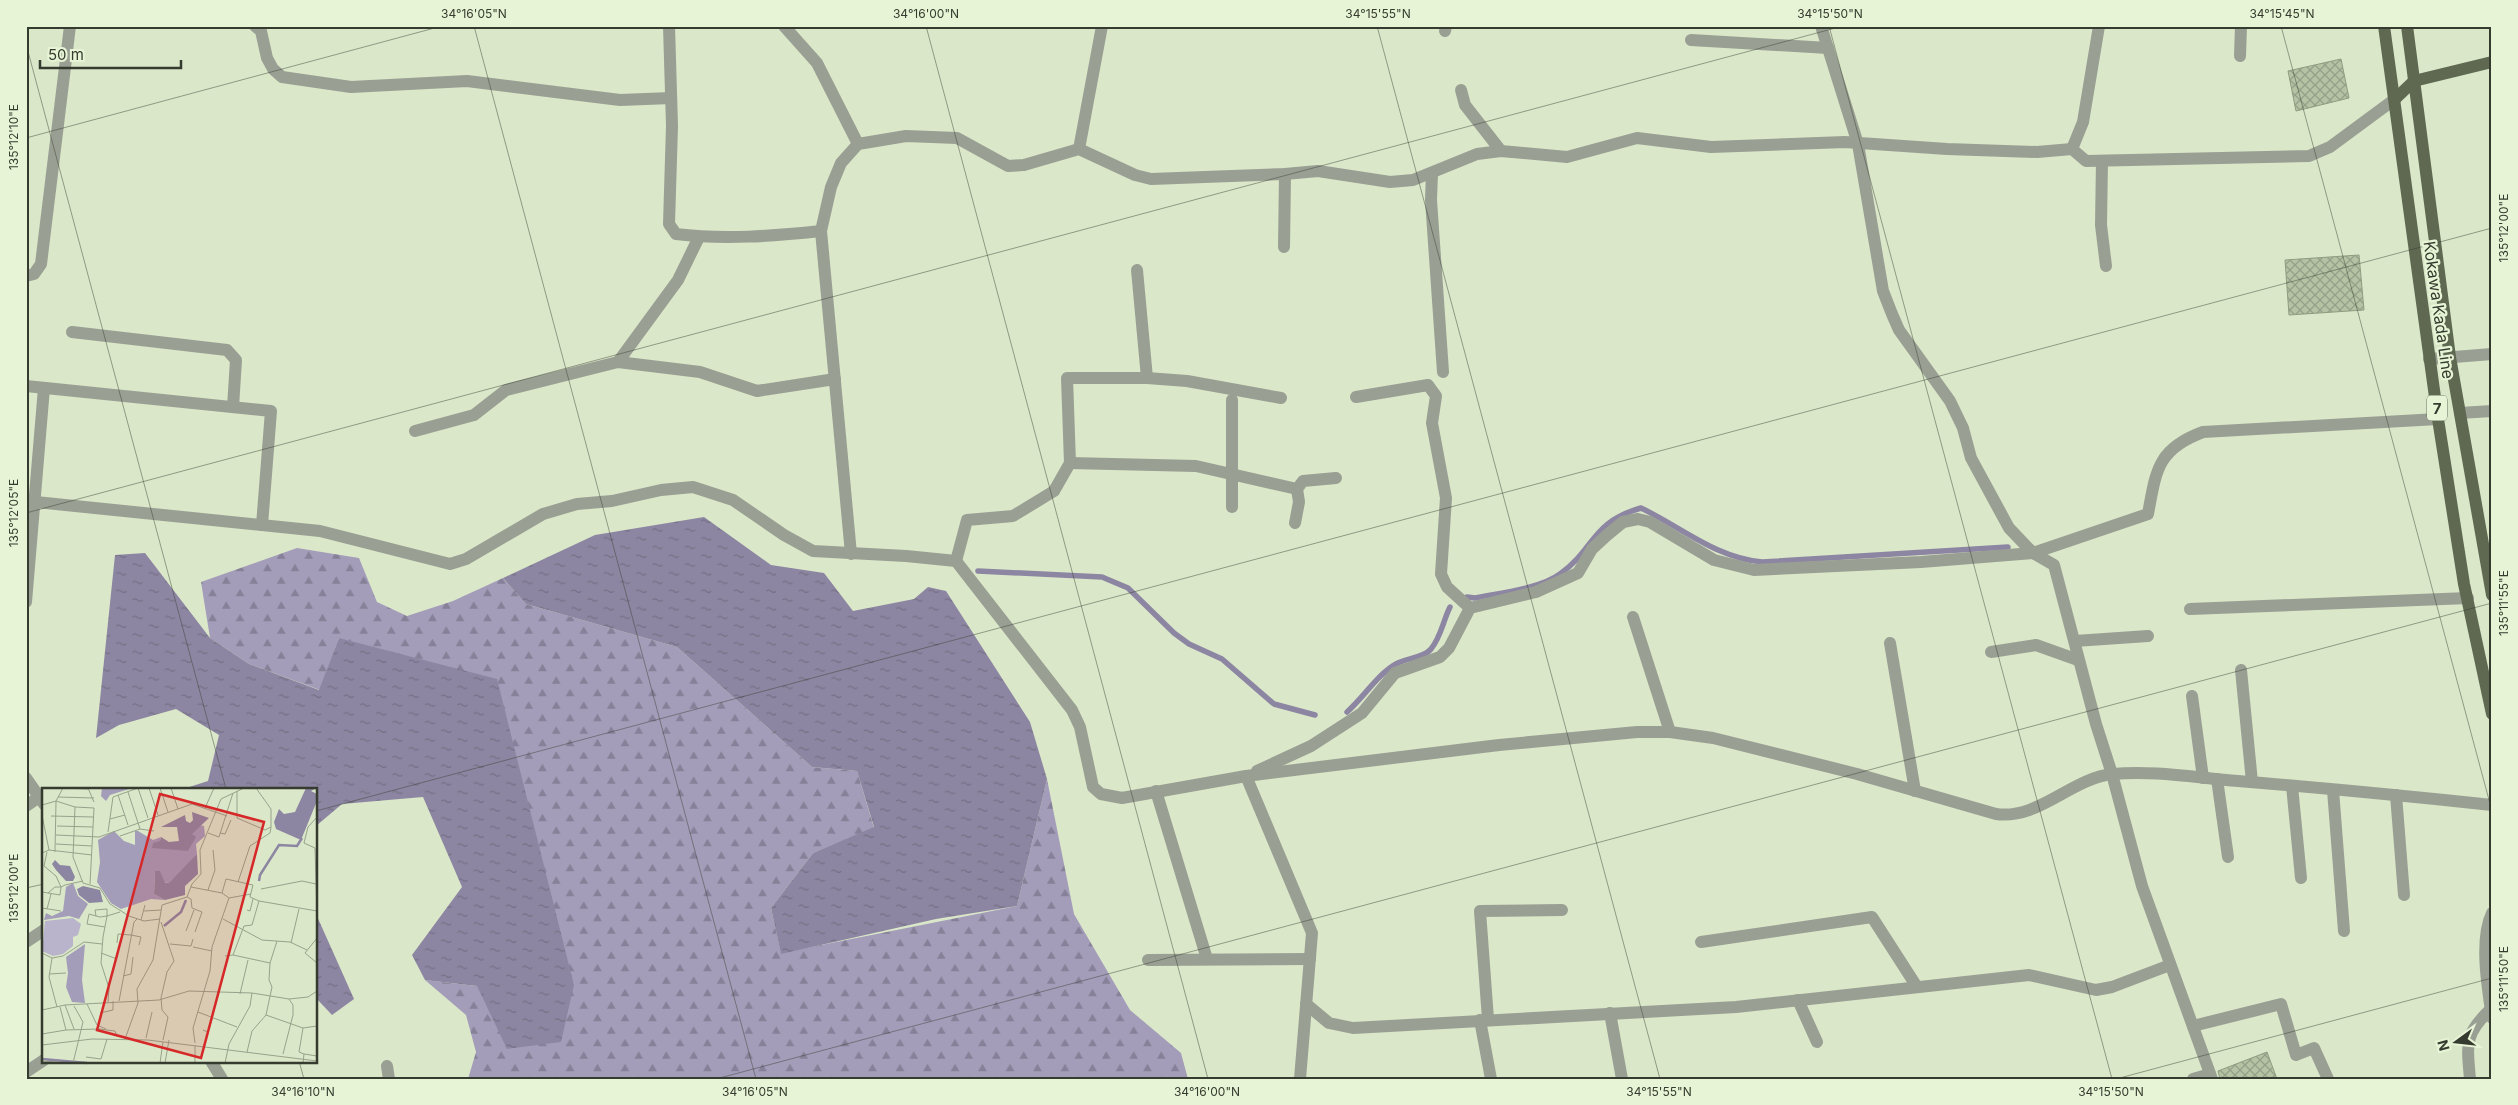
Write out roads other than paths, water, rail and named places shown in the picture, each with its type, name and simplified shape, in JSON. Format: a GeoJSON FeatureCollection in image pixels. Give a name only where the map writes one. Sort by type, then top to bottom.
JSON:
{"type":"FeatureCollection","features":[{"type":"Feature","properties":{"kind":"main road","name":"Kokawa Kada Line"},"geometry":{"type":"LineString","coordinates":[[2384,26],[2438,419],[2468,598],[2492,714]]}},
{"type":"Feature","properties":{"kind":"main road","name":"Kokawa Kada Line"},"geometry":{"type":"LineString","coordinates":[[2407,26],[2450,357],[2492,595]]}},
{"type":"Feature","properties":{"kind":"main road"},"geometry":{"type":"LineString","coordinates":[[2395,99],[2414,81],[2492,62]]}},
{"type":"Feature","properties":{"kind":"street"},"geometry":{"type":"LineString","coordinates":[[26,276],[34,274],[41,264],[70,26]]}},
{"type":"Feature","properties":{"kind":"street"},"geometry":{"type":"LineString","coordinates":[[255,26],[261,31],[267,58],[273,69],[282,77],[351,87],[466,81],[620,100],[671,98]]}},
{"type":"Feature","properties":{"kind":"street"},"geometry":{"type":"LineString","coordinates":[[669,26],[671,98],[669,224],[676,234],[699,237],[778,236],[821,231]]}},
{"type":"Feature","properties":{"kind":"street"},"geometry":{"type":"LineString","coordinates":[[784,26],[817,63],[858,144]]}},
{"type":"Feature","properties":{"kind":"street"},"geometry":{"type":"LineString","coordinates":[[1079,149],[1084,110],[1102,26]]}},
{"type":"Feature","properties":{"kind":"street"},"geometry":{"type":"LineString","coordinates":[[1821,26],[1858,144],[1883,291],[1892,314],[1899,330],[1950,401],[1963,428],[1971,458],[2009,528],[2033,553],[2054,565],[2078,660],[2112,774],[2142,886],[2211,1076],[2193,1079]]}},
{"type":"Feature","properties":{"kind":"street"},"geometry":{"type":"LineString","coordinates":[[2072,149],[2083,122],[2099,26]]}},
{"type":"Feature","properties":{"kind":"street"},"geometry":{"type":"LineString","coordinates":[[2240,56],[2241,26]]}},
{"type":"Feature","properties":{"kind":"street"},"geometry":{"type":"LineString","coordinates":[[1691,40],[1828,48]]}},
{"type":"Feature","properties":{"kind":"street"},"geometry":{"type":"LineString","coordinates":[[1461,90],[1465,105],[1501,151]]}},
{"type":"Feature","properties":{"kind":"street"},"geometry":{"type":"LineString","coordinates":[[851,554],[821,231],[830,187],[841,163],[858,144],[906,136],[957,138],[1008,166],[1024,166],[1079,149],[1135,175],[1151,178],[1285,174],[1318,171],[1390,182],[1413,180],[1477,154],[1501,151],[1567,157],[1636,138],[1711,147],[1845,142],[2037,152],[2072,149],[2086,161],[2309,156],[2330,148],[2395,99]]}},
{"type":"Feature","properties":{"kind":"street"},"geometry":{"type":"LineString","coordinates":[[2102,161],[2101,225],[2106,266]]}},
{"type":"Feature","properties":{"kind":"street"},"geometry":{"type":"LineString","coordinates":[[1432,173],[1430,200],[1443,372]]}},
{"type":"Feature","properties":{"kind":"street"},"geometry":{"type":"LineString","coordinates":[[1284,246],[1285,174]]}},
{"type":"Feature","properties":{"kind":"street"},"geometry":{"type":"LineString","coordinates":[[618,362],[678,280],[699,237]]}},
{"type":"Feature","properties":{"kind":"street"},"geometry":{"type":"LineString","coordinates":[[1137,270],[1147,378]]}},
{"type":"Feature","properties":{"kind":"street"},"geometry":{"type":"LineString","coordinates":[[72,332],[227,350],[236,360],[233,407]]}},
{"type":"Feature","properties":{"kind":"street"},"geometry":{"type":"LineString","coordinates":[[2429,360],[2492,354]]}},
{"type":"Feature","properties":{"kind":"street"},"geometry":{"type":"LineString","coordinates":[[415,431],[474,415],[506,390],[618,362],[700,372],[758,390],[835,379]]}},
{"type":"Feature","properties":{"kind":"street"},"geometry":{"type":"LineString","coordinates":[[956,561],[967,520],[1013,516],[1054,491],[1070,463],[1067,378],[1147,378],[1187,381],[1281,398]]}},
{"type":"Feature","properties":{"kind":"street"},"geometry":{"type":"LineString","coordinates":[[1356,397],[1428,385],[1436,396],[1432,423],[1446,498],[1441,574],[1446,587],[1470,608]]}},
{"type":"Feature","properties":{"kind":"street"},"geometry":{"type":"LineString","coordinates":[[26,386],[271,411],[262,525]]}},
{"type":"Feature","properties":{"kind":"street"},"geometry":{"type":"LineString","coordinates":[[26,602],[31,501],[44,388]]}},
{"type":"Feature","properties":{"kind":"street"},"geometry":{"type":"LineString","coordinates":[[1232,400],[1232,507]]}},
{"type":"Feature","properties":{"kind":"street"},"geometry":{"type":"LineString","coordinates":[[2460,413],[2492,411]]}},
{"type":"Feature","properties":{"kind":"street"},"geometry":{"type":"LineString","coordinates":[[1246,776],[1311,746],[1362,712],[1395,674],[1440,657],[1449,648],[1470,608],[1536,592],[1578,573],[1592,549],[1624,522],[1638,519],[1650,522],[1714,560],[1754,570],[1921,562],[2033,553],[2148,514],[2157,469],[2163,458],[2193,436],[2203,432],[2438,419]]}},
{"type":"Feature","properties":{"kind":"street"},"geometry":{"type":"LineString","coordinates":[[1070,463],[1196,466],[1297,489]]}},
{"type":"Feature","properties":{"kind":"street"},"geometry":{"type":"LineString","coordinates":[[1295,523],[1299,502],[1297,489],[1303,481],[1336,478]]}},
{"type":"Feature","properties":{"kind":"street"},"geometry":{"type":"LineString","coordinates":[[31,501],[320,531],[450,564],[466,558],[543,514],[577,504],[612,501],[661,490],[693,488],[733,500],[784,535],[813,551],[956,561],[1072,710],[1080,727],[1093,787],[1101,794],[1122,798],[1246,776],[1499,745],[1637,732],[1670,732],[1713,738],[1996,814],[2010,816],[2028,811],[2073,788],[2112,774],[2142,773],[2492,804]]}},
{"type":"Feature","properties":{"kind":"street"},"geometry":{"type":"LineString","coordinates":[[2190,609],[2468,598]]}},
{"type":"Feature","properties":{"kind":"street"},"geometry":{"type":"LineString","coordinates":[[1633,617],[1670,732]]}},
{"type":"Feature","properties":{"kind":"street"},"geometry":{"type":"LineString","coordinates":[[2074,641],[2148,636]]}},
{"type":"Feature","properties":{"kind":"street"},"geometry":{"type":"LineString","coordinates":[[1890,643],[1915,791]]}},
{"type":"Feature","properties":{"kind":"street"},"geometry":{"type":"LineString","coordinates":[[1991,652],[2036,645],[2078,660]]}},
{"type":"Feature","properties":{"kind":"street"},"geometry":{"type":"LineString","coordinates":[[2241,670],[2252,782]]}},
{"type":"Feature","properties":{"kind":"street"},"geometry":{"type":"LineString","coordinates":[[2192,696],[2203,778]]}},
{"type":"Feature","properties":{"kind":"street"},"geometry":{"type":"LineString","coordinates":[[1246,776],[1312,933],[1300,1079]]}},
{"type":"Feature","properties":{"kind":"street"},"geometry":{"type":"LineString","coordinates":[[26,778],[42,801],[26,806]]}},
{"type":"Feature","properties":{"kind":"street"},"geometry":{"type":"LineString","coordinates":[[2217,779],[2228,857]]}},
{"type":"Feature","properties":{"kind":"street"},"geometry":{"type":"LineString","coordinates":[[2292,786],[2300,878]]}},
{"type":"Feature","properties":{"kind":"street"},"geometry":{"type":"LineString","coordinates":[[2333,790],[2344,930]]}},
{"type":"Feature","properties":{"kind":"street"},"geometry":{"type":"LineString","coordinates":[[1156,791],[1207,959]]}},
{"type":"Feature","properties":{"kind":"street"},"geometry":{"type":"LineString","coordinates":[[2396,796],[2404,895]]}},
{"type":"Feature","properties":{"kind":"street"},"geometry":{"type":"LineString","coordinates":[[1491,1079],[1484,1020],[1480,911],[1562,910]]}},
{"type":"Feature","properties":{"kind":"street"},"geometry":{"type":"LineString","coordinates":[[2470,1079],[2467,1044],[2475,1023],[2491,1013],[2486,972],[2487,922],[2492,913]]}},
{"type":"Feature","properties":{"kind":"street"},"geometry":{"type":"LineString","coordinates":[[1701,942],[1872,917],[1917,987]]}},
{"type":"Feature","properties":{"kind":"street"},"geometry":{"type":"LineString","coordinates":[[26,942],[42,931]]}},
{"type":"Feature","properties":{"kind":"street"},"geometry":{"type":"LineString","coordinates":[[1148,960],[1310,959]]}},
{"type":"Feature","properties":{"kind":"street"},"geometry":{"type":"LineString","coordinates":[[1306,1004],[1329,1023],[1353,1028],[1736,1007],[2028,974],[2096,990],[2112,987],[2170,965]]}},
{"type":"Feature","properties":{"kind":"street"},"geometry":{"type":"LineString","coordinates":[[1798,1000],[1818,1042]]}},
{"type":"Feature","properties":{"kind":"street"},"geometry":{"type":"LineString","coordinates":[[2193,1026],[2281,1004],[2296,1055],[2314,1048],[2328,1079]]}},
{"type":"Feature","properties":{"kind":"street"},"geometry":{"type":"LineString","coordinates":[[1610,1013],[1622,1079]]}},
{"type":"Feature","properties":{"kind":"street"},"geometry":{"type":"LineString","coordinates":[[26,1072],[42,1061]]}},
{"type":"Feature","properties":{"kind":"street"},"geometry":{"type":"LineString","coordinates":[[211,1062],[217,1077]]}},
{"type":"Feature","properties":{"kind":"water"},"geometry":{"type":"Polygon","coordinates":[[[704,517],[771,565],[824,573],[853,611],[914,599],[928,587],[946,591],[1030,722],[1047,779],[1017,906],[936,919],[781,954],[771,908],[813,853],[874,827],[857,771],[812,767],[677,647],[526,604],[503,578],[595,535],[704,517]]]}},
{"type":"Feature","properties":{"kind":"water"},"geometry":{"type":"Polygon","coordinates":[[[145,553],[210,638],[249,664],[319,690],[339,638],[497,679],[574,985],[561,1042],[507,1049],[477,986],[425,980],[412,955],[462,887],[423,797],[342,804],[318,824],[318,788],[186,788],[208,781],[219,735],[176,709],[119,725],[96,738],[115,555],[145,553]]]}},
{"type":"Feature","properties":{"kind":"water"},"geometry":{"type":"Polygon","coordinates":[[[318,918],[354,999],[332,1015],[318,1000],[318,918]]]}},
{"type":"Feature","properties":{"kind":"waterway"},"geometry":{"type":"LineString","coordinates":[[1467,597],[1475,598],[1519,590],[1552,579],[1571,565],[1603,528],[1625,514],[1641,508],[1699,541],[1729,555],[1762,562],[2008,547]]}},
{"type":"Feature","properties":{"kind":"waterway"},"geometry":{"type":"LineString","coordinates":[[978,571],[1102,577],[1128,588],[1174,633],[1189,644],[1222,659],[1274,704],[1315,715]]}},
{"type":"Feature","properties":{"kind":"waterway"},"geometry":{"type":"LineString","coordinates":[[1347,712],[1389,669],[1400,662],[1424,654],[1431,649],[1450,607]]}}]}
